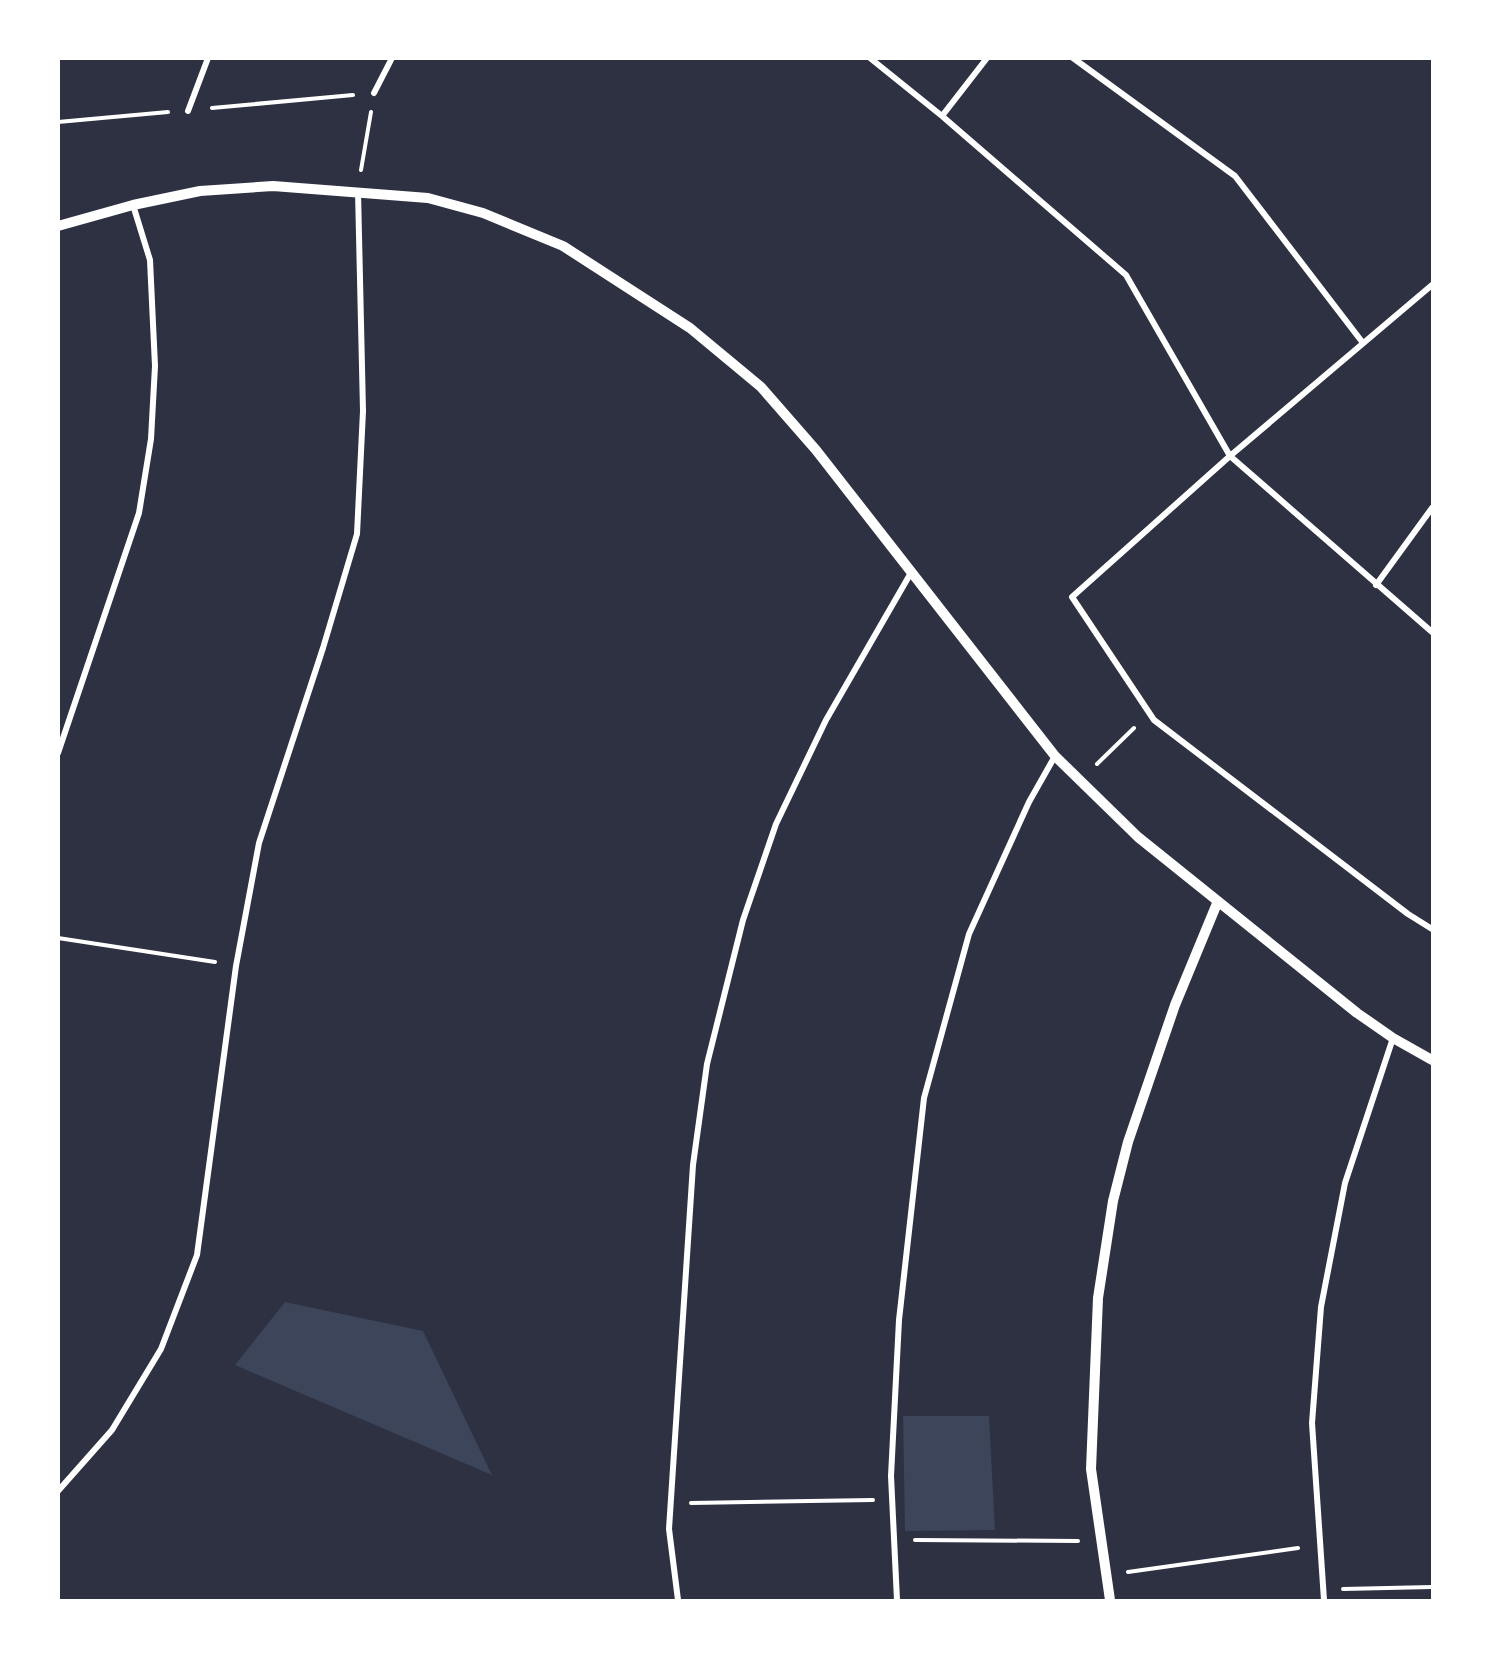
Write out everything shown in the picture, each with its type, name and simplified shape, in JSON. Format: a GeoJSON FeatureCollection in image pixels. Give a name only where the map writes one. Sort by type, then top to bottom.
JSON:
{"type":"FeatureCollection","features":[{"type":"Feature","properties":{"kind":"street"},"geometry":{"type":"LineString","coordinates":[[188,111],[208,58]]}},
{"type":"Feature","properties":{"kind":"street"},"geometry":{"type":"LineString","coordinates":[[374,93],[392,58]]}},
{"type":"Feature","properties":{"kind":"street"},"geometry":{"type":"LineString","coordinates":[[870,58],[942,116],[1126,275],[1230,456],[1432,632]]}},
{"type":"Feature","properties":{"kind":"street"},"geometry":{"type":"LineString","coordinates":[[942,116],[987,58]]}},
{"type":"Feature","properties":{"kind":"street"},"geometry":{"type":"LineString","coordinates":[[1073,58],[1235,176],[1364,343]]}},
{"type":"Feature","properties":{"kind":"street"},"geometry":{"type":"LineString","coordinates":[[58,226],[134,205],[200,191],[273,186],[428,198],[483,213],[563,246],[681,322],[761,387],[816,450],[1055,756],[1138,837],[1357,1013],[1393,1038],[1432,1060]]}},
{"type":"Feature","properties":{"kind":"street"},"geometry":{"type":"LineString","coordinates":[[58,1491],[112,1430],[160,1349],[198,1255],[236,966],[259,843],[323,648],[357,534],[363,411],[358,191]]}},
{"type":"Feature","properties":{"kind":"street"},"geometry":{"type":"LineString","coordinates":[[58,753],[139,513],[151,439],[155,366],[150,260],[134,205]]}},
{"type":"Feature","properties":{"kind":"street"},"geometry":{"type":"LineString","coordinates":[[1432,285],[1230,456],[1072,597],[1154,720],[1408,914],[1432,929]]}},
{"type":"Feature","properties":{"kind":"street"},"geometry":{"type":"LineString","coordinates":[[1376,585],[1432,508]]}},
{"type":"Feature","properties":{"kind":"street"},"geometry":{"type":"LineString","coordinates":[[678,1600],[669,1529],[693,1165],[706,1064],[728,972],[776,824],[826,720],[912,572]]}},
{"type":"Feature","properties":{"kind":"street"},"geometry":{"type":"LineString","coordinates":[[897,1600],[891,1499],[899,1320],[924,1098],[969,934],[1029,802],[1055,756]]}},
{"type":"Feature","properties":{"kind":"street"},"geometry":{"type":"LineString","coordinates":[[1110,1600],[1091,1469],[1098,1298],[1113,1202],[1128,1142],[1174,1005],[1218,901]]}},
{"type":"Feature","properties":{"kind":"street"},"geometry":{"type":"LineString","coordinates":[[1324,1600],[1312,1423],[1321,1307],[1345,1183],[1393,1038]]}},
{"type":"Feature","properties":{"kind":"path"},"geometry":{"type":"LineString","coordinates":[[58,122],[374,93],[358,191]]}},
{"type":"Feature","properties":{"kind":"path"},"geometry":{"type":"LineString","coordinates":[[1080,779],[1134,729],[1128,719]]}},
{"type":"Feature","properties":{"kind":"path"},"geometry":{"type":"LineString","coordinates":[[58,938],[236,966]]}},
{"type":"Feature","properties":{"kind":"path"},"geometry":{"type":"LineString","coordinates":[[671,1503],[891,1499]]}},
{"type":"Feature","properties":{"kind":"path"},"geometry":{"type":"LineString","coordinates":[[894,1540],[1100,1541]]}},
{"type":"Feature","properties":{"kind":"path"},"geometry":{"type":"LineString","coordinates":[[1106,1575],[1320,1545]]}},
{"type":"Feature","properties":{"kind":"path"},"geometry":{"type":"LineString","coordinates":[[1323,1590],[1432,1587]]}},
{"type":"Feature","properties":{"kind":"shaded area"},"geometry":{"type":"Polygon","coordinates":[[[285,1302],[423,1331],[492,1475],[235,1365],[285,1302]]]}},
{"type":"Feature","properties":{"kind":"shaded area"},"geometry":{"type":"Polygon","coordinates":[[[903,1416],[989,1416],[995,1530],[905,1531],[903,1416]]]}}]}
